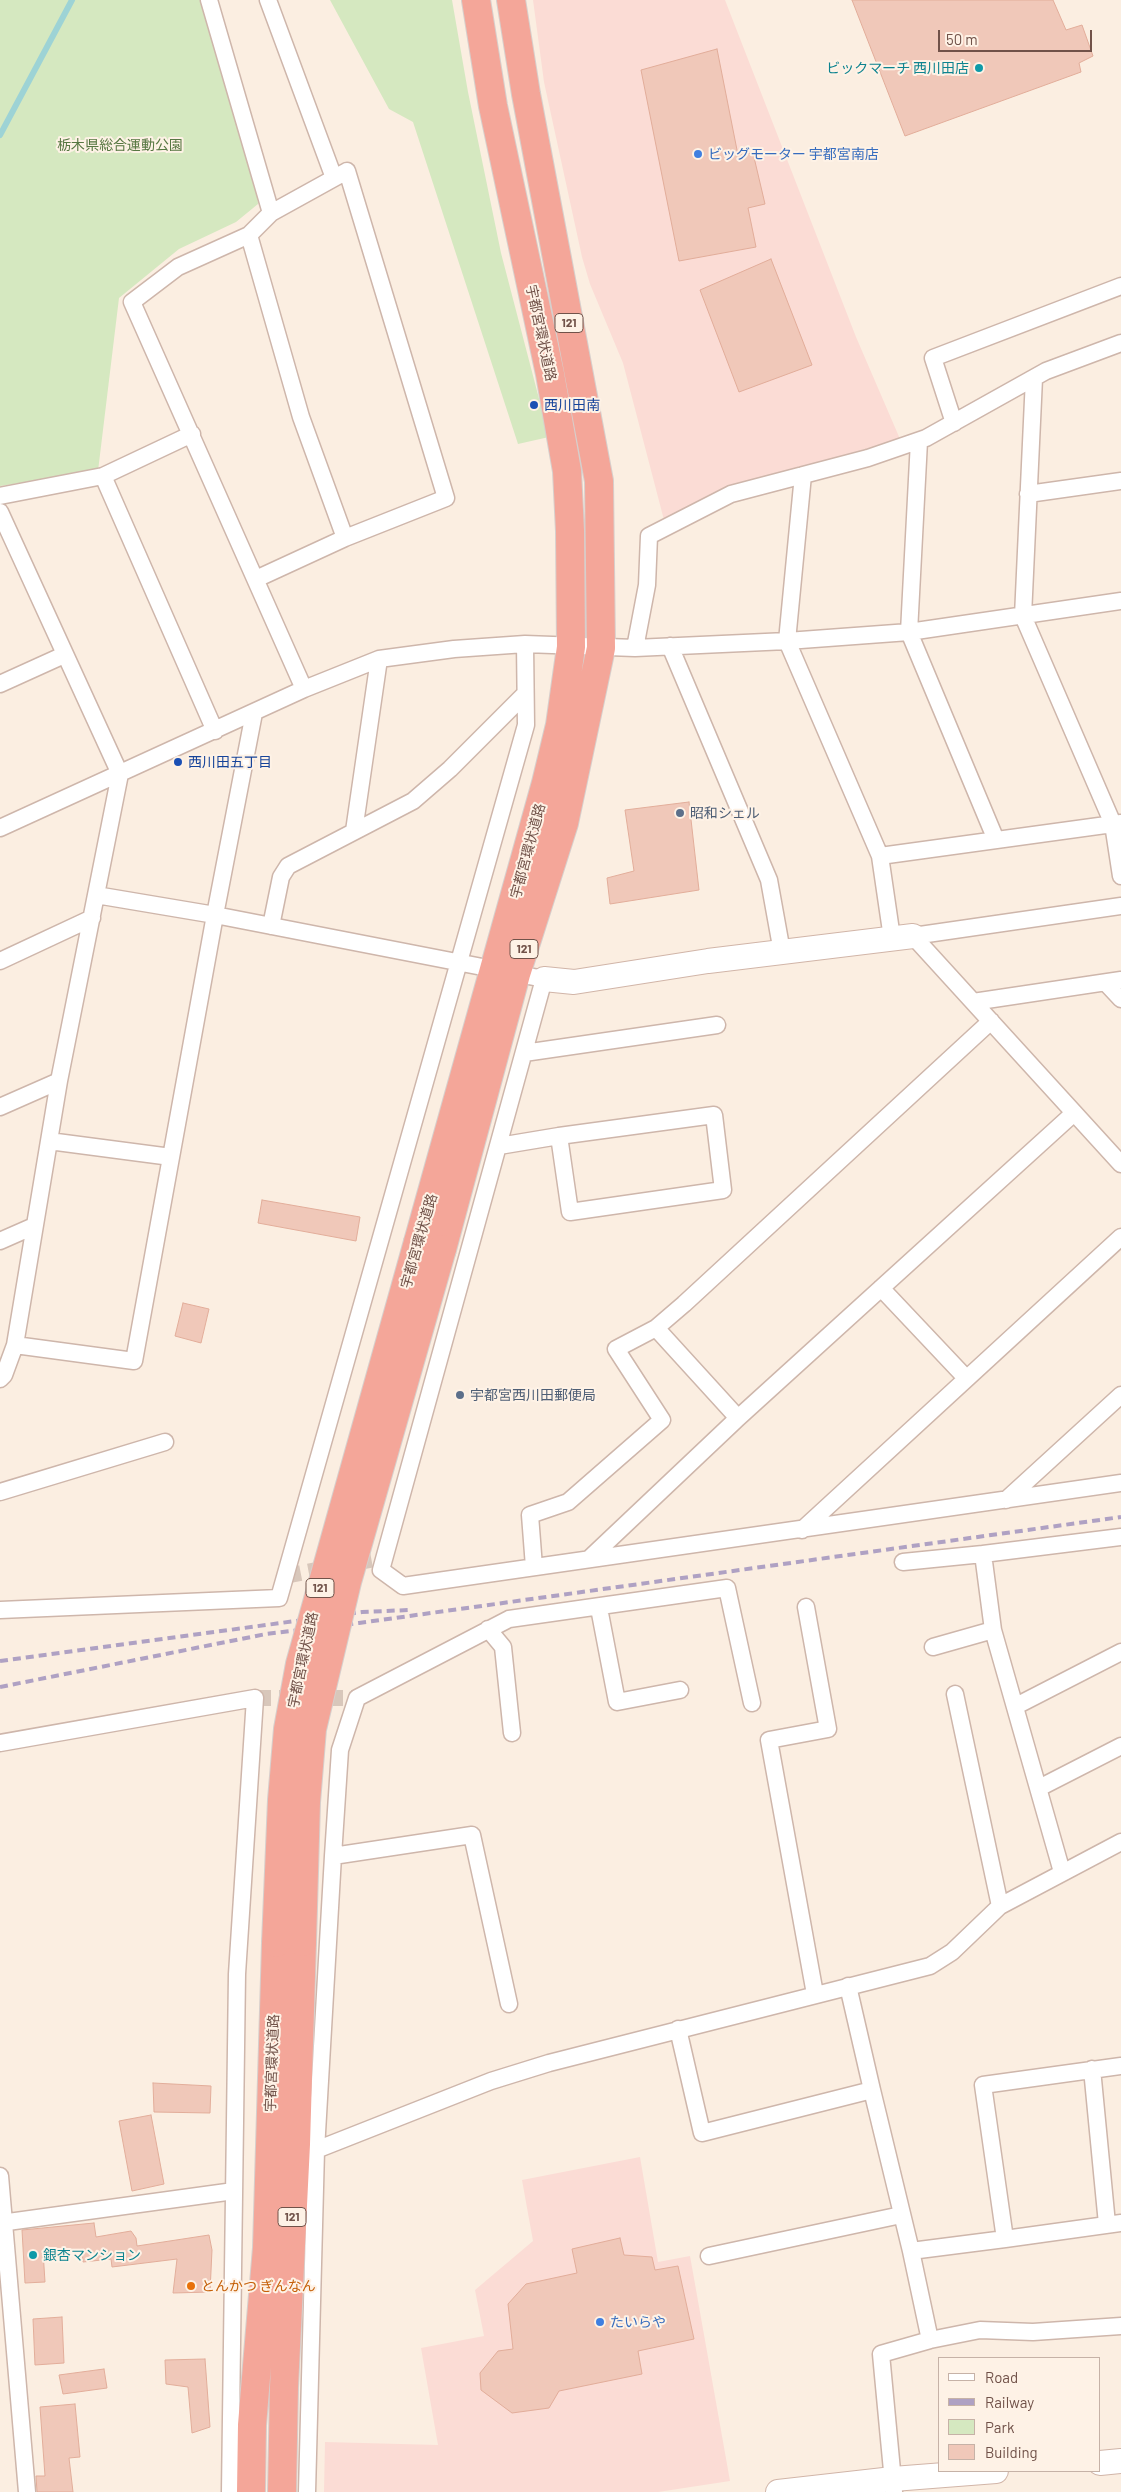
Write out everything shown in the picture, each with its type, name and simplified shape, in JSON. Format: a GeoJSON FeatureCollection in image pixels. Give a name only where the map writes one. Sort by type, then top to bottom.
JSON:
{"type":"FeatureCollection","features":[{"type":"Feature","properties":{"kind":"highway","name":"宇都宮環状道路"},"geometry":{"type":"LineString","coordinates":[[251,2492],[252,2425],[289,1943],[306,1802],[312,1729],[430,1246],[506,971],[558,735],[571,647],[570,531],[567,471],[550,374],[493,106],[476,0]]}},
{"type":"Feature","properties":{"kind":"highway","name":"宇都宮環状道路"},"geometry":{"type":"LineString","coordinates":[[506,971],[564,823],[601,648],[599,481],[526,94],[511,0]]}},
{"type":"Feature","properties":{"kind":"highway","name":"宇都宮環状道路"},"geometry":{"type":"LineString","coordinates":[[282,2492],[284,2387],[296,2144],[289,1943]]}},
{"type":"Feature","properties":{"kind":"street"},"geometry":{"type":"LineString","coordinates":[[209,0],[271,213]]}},
{"type":"Feature","properties":{"kind":"street"},"geometry":{"type":"LineString","coordinates":[[268,0],[334,178]]}},
{"type":"Feature","properties":{"kind":"street"},"geometry":{"type":"LineString","coordinates":[[256,579],[345,538],[446,498],[347,171],[271,213],[249,235],[178,267],[132,302],[304,690]]}},
{"type":"Feature","properties":{"kind":"street"},"geometry":{"type":"LineString","coordinates":[[249,235],[300,417],[345,538]]}},
{"type":"Feature","properties":{"kind":"street"},"geometry":{"type":"LineString","coordinates":[[954,423],[934,358],[1121,286]]}},
{"type":"Feature","properties":{"kind":"street"},"geometry":{"type":"LineString","coordinates":[[635,648],[647,585],[649,536],[731,494],[868,458],[919,441],[1046,371],[1121,343]]}},
{"type":"Feature","properties":{"kind":"street"},"geometry":{"type":"LineString","coordinates":[[1034,378],[1023,616],[1117,823],[1121,876]]}},
{"type":"Feature","properties":{"kind":"street"},"geometry":{"type":"LineString","coordinates":[[0,496],[103,476],[192,434]]}},
{"type":"Feature","properties":{"kind":"street"},"geometry":{"type":"LineString","coordinates":[[919,441],[909,632],[996,840]]}},
{"type":"Feature","properties":{"kind":"street"},"geometry":{"type":"LineString","coordinates":[[103,476],[215,731]]}},
{"type":"Feature","properties":{"kind":"street"},"geometry":{"type":"LineString","coordinates":[[803,476],[787,641],[880,856],[902,937],[973,1002],[1121,1164]]}},
{"type":"Feature","properties":{"kind":"street"},"geometry":{"type":"LineString","coordinates":[[1028,494],[1121,481]]}},
{"type":"Feature","properties":{"kind":"street"},"geometry":{"type":"LineString","coordinates":[[0,512],[120,774],[59,1081],[15,1345],[4,1375],[0,1378]]}},
{"type":"Feature","properties":{"kind":"street"},"geometry":{"type":"LineString","coordinates":[[0,828],[304,690],[379,659],[454,648],[525,644],[635,648],[787,641],[909,632],[1121,601]]}},
{"type":"Feature","properties":{"kind":"street"},"geometry":{"type":"LineString","coordinates":[[0,1610],[279,1598],[526,725],[524,695],[525,644]]}},
{"type":"Feature","properties":{"kind":"street"},"geometry":{"type":"LineString","coordinates":[[670,646],[769,880],[782,952]]}},
{"type":"Feature","properties":{"kind":"street"},"geometry":{"type":"LineString","coordinates":[[0,684],[64,655]]}},
{"type":"Feature","properties":{"kind":"street"},"geometry":{"type":"LineString","coordinates":[[354,831],[379,659]]}},
{"type":"Feature","properties":{"kind":"street"},"geometry":{"type":"LineString","coordinates":[[271,926],[281,878],[288,866],[413,801],[450,769],[524,695]]}},
{"type":"Feature","properties":{"kind":"street"},"geometry":{"type":"LineString","coordinates":[[15,1345],[134,1361],[215,915],[254,713]]}},
{"type":"Feature","properties":{"kind":"street"},"geometry":{"type":"LineString","coordinates":[[880,856],[1117,823]]}},
{"type":"Feature","properties":{"kind":"street"},"geometry":{"type":"LineString","coordinates":[[96,895],[215,915],[544,979],[574,982],[1121,906]]}},
{"type":"Feature","properties":{"kind":"street"},"geometry":{"type":"LineString","coordinates":[[0,960],[92,918]]}},
{"type":"Feature","properties":{"kind":"street"},"geometry":{"type":"LineString","coordinates":[[544,979],[382,1570],[402,1586],[1121,1483]]}},
{"type":"Feature","properties":{"kind":"street"},"geometry":{"type":"LineString","coordinates":[[973,1002],[1114,981],[1121,999]]}},
{"type":"Feature","properties":{"kind":"street"},"geometry":{"type":"LineString","coordinates":[[534,1567],[530,1515],[568,1502],[662,1420],[616,1349],[656,1328],[991,1021]]}},
{"type":"Feature","properties":{"kind":"street"},"geometry":{"type":"LineString","coordinates":[[524,1053],[717,1025]]}},
{"type":"Feature","properties":{"kind":"street"},"geometry":{"type":"LineString","coordinates":[[0,1107],[59,1081]]}},
{"type":"Feature","properties":{"kind":"street"},"geometry":{"type":"LineString","coordinates":[[590,1558],[738,1418],[1074,1113]]}},
{"type":"Feature","properties":{"kind":"street"},"geometry":{"type":"LineString","coordinates":[[498,1146],[559,1136],[714,1115],[723,1190],[570,1212],[559,1136]]}},
{"type":"Feature","properties":{"kind":"street"},"geometry":{"type":"LineString","coordinates":[[49,1141],[171,1157]]}},
{"type":"Feature","properties":{"kind":"street"},"geometry":{"type":"LineString","coordinates":[[0,1241],[34,1226]]}},
{"type":"Feature","properties":{"kind":"street"},"geometry":{"type":"LineString","coordinates":[[802,1530],[1121,1237]]}},
{"type":"Feature","properties":{"kind":"street"},"geometry":{"type":"LineString","coordinates":[[881,1288],[966,1378]]}},
{"type":"Feature","properties":{"kind":"street"},"geometry":{"type":"LineString","coordinates":[[656,1328],[738,1418]]}},
{"type":"Feature","properties":{"kind":"street"},"geometry":{"type":"LineString","coordinates":[[1006,1500],[1121,1395]]}},
{"type":"Feature","properties":{"kind":"street"},"geometry":{"type":"LineString","coordinates":[[0,1492],[164,1442]]}},
{"type":"Feature","properties":{"kind":"street"},"geometry":{"type":"LineString","coordinates":[[903,1562],[1121,1537]]}},
{"type":"Feature","properties":{"kind":"street"},"geometry":{"type":"LineString","coordinates":[[983,1554],[993,1630],[1062,1872]]}},
{"type":"Feature","properties":{"kind":"street"},"geometry":{"type":"LineString","coordinates":[[307,2492],[316,2150],[333,1856],[340,1750],[357,1698],[509,1619],[599,1608],[726,1588],[752,1703]]}},
{"type":"Feature","properties":{"kind":"street"},"geometry":{"type":"LineString","coordinates":[[806,1607],[828,1729],[768,1740],[815,1994]]}},
{"type":"Feature","properties":{"kind":"street"},"geometry":{"type":"LineString","coordinates":[[599,1608],[617,1702],[680,1690]]}},
{"type":"Feature","properties":{"kind":"street"},"geometry":{"type":"LineString","coordinates":[[488,1630],[503,1647],[512,1733]]}},
{"type":"Feature","properties":{"kind":"street"},"geometry":{"type":"LineString","coordinates":[[933,1647],[993,1630]]}},
{"type":"Feature","properties":{"kind":"street"},"geometry":{"type":"LineString","coordinates":[[1016,1706],[1121,1652]]}},
{"type":"Feature","properties":{"kind":"street"},"geometry":{"type":"LineString","coordinates":[[955,1694],[1000,1906]]}},
{"type":"Feature","properties":{"kind":"street"},"geometry":{"type":"LineString","coordinates":[[0,1743],[255,1698],[237,1974],[230,2492]]}},
{"type":"Feature","properties":{"kind":"street"},"geometry":{"type":"LineString","coordinates":[[1039,1788],[1121,1746]]}},
{"type":"Feature","properties":{"kind":"street"},"geometry":{"type":"LineString","coordinates":[[333,1856],[472,1835],[509,2004]]}},
{"type":"Feature","properties":{"kind":"street"},"geometry":{"type":"LineString","coordinates":[[316,2150],[491,2081],[678,2029],[930,1966],[952,1952],[1000,1906],[1121,1842]]}},
{"type":"Feature","properties":{"kind":"street"},"geometry":{"type":"LineString","coordinates":[[848,1986],[930,2340]]}},
{"type":"Feature","properties":{"kind":"street"},"geometry":{"type":"LineString","coordinates":[[678,2029],[702,2133],[872,2090]]}},
{"type":"Feature","properties":{"kind":"street"},"geometry":{"type":"LineString","coordinates":[[1005,2239],[983,2085],[1121,2066]]}},
{"type":"Feature","properties":{"kind":"street"},"geometry":{"type":"LineString","coordinates":[[910,2251],[1114,2223],[1092,2069]]}},
{"type":"Feature","properties":{"kind":"street"},"geometry":{"type":"LineString","coordinates":[[0,2176],[2,2222],[27,2492]]}},
{"type":"Feature","properties":{"kind":"street"},"geometry":{"type":"LineString","coordinates":[[2,2222],[234,2191]]}},
{"type":"Feature","properties":{"kind":"street"},"geometry":{"type":"LineString","coordinates":[[709,2256],[901,2216]]}},
{"type":"Feature","properties":{"kind":"street"},"geometry":{"type":"LineString","coordinates":[[893,2486],[881,2354],[930,2340],[980,2330],[1033,2332],[1121,2326]]}},
{"type":"Feature","properties":{"kind":"street"},"geometry":{"type":"LineString","coordinates":[[1101,2462],[1121,2461]]}},
{"type":"Feature","properties":{"kind":"street"},"geometry":{"type":"LineString","coordinates":[[778,2492],[893,2486],[989,2472]]}},
{"type":"Feature","properties":{"kind":"shaded area"},"geometry":{"type":"Polygon","coordinates":[[[533,0],[725,0],[856,337],[900,439],[804,467],[664,520],[623,363],[590,284],[582,257],[544,82],[533,0]]]}},
{"type":"Feature","properties":{"kind":"shaded area"},"geometry":{"type":"Polygon","coordinates":[[[640,2157],[658,2262],[690,2256],[730,2481],[658,2492],[324,2492],[325,2442],[438,2445],[421,2348],[484,2336],[475,2290],[533,2241],[522,2180],[640,2157]]]}},
{"type":"Feature","properties":{"kind":"green space","name":"栃木県総合運動公園"},"geometry":{"type":"Polygon","coordinates":[[[0,0],[203,0],[257,188],[258,204],[236,222],[179,249],[119,298],[98,471],[0,486],[0,0]]]}},
{"type":"Feature","properties":{"kind":"green space"},"geometry":{"type":"Polygon","coordinates":[[[330,0],[452,0],[468,92],[501,253],[549,437],[518,444],[413,122],[389,109],[330,0]]]}},
{"type":"Feature","properties":{"kind":"building","name":"ビックマーチ 西川田店"},"geometry":{"type":"Polygon","coordinates":[[[852,0],[1053,0],[1066,30],[1082,25],[1093,56],[1079,63],[1081,72],[905,136],[852,0]]]}},
{"type":"Feature","properties":{"kind":"building","name":"ビッグモーター 宇都宮南店"},"geometry":{"type":"Polygon","coordinates":[[[717,49],[738,155],[753,153],[765,204],[748,208],[756,247],[679,261],[641,70],[717,49]]]}},
{"type":"Feature","properties":{"kind":"building"},"geometry":{"type":"Polygon","coordinates":[[[771,259],[812,365],[739,392],[700,290],[771,259]]]}},
{"type":"Feature","properties":{"kind":"building"},"geometry":{"type":"Polygon","coordinates":[[[689,802],[699,890],[610,904],[607,878],[634,871],[625,810],[689,802]]]}},
{"type":"Feature","properties":{"kind":"building"},"geometry":{"type":"Polygon","coordinates":[[[262,1200],[360,1217],[356,1241],[258,1223],[262,1200]]]}},
{"type":"Feature","properties":{"kind":"building"},"geometry":{"type":"Polygon","coordinates":[[[183,1303],[209,1309],[201,1343],[175,1336],[183,1303]]]}},
{"type":"Feature","properties":{"kind":"building"},"geometry":{"type":"Polygon","coordinates":[[[153,2083],[211,2086],[210,2113],[154,2112],[153,2083]]]}},
{"type":"Feature","properties":{"kind":"building"},"geometry":{"type":"Polygon","coordinates":[[[151,2115],[164,2184],[132,2191],[119,2121],[151,2115]]]}},
{"type":"Feature","properties":{"kind":"building"},"geometry":{"type":"Polygon","coordinates":[[[94,2223],[96,2237],[131,2231],[136,2238],[137,2246],[209,2235],[212,2250],[210,2292],[173,2293],[177,2259],[112,2267],[111,2259],[83,2262],[82,2250],[43,2251],[45,2282],[25,2283],[22,2230],[94,2223]]]}},
{"type":"Feature","properties":{"kind":"building","name":"たいらや"},"geometry":{"type":"Polygon","coordinates":[[[620,2238],[624,2255],[652,2257],[655,2270],[678,2266],[694,2339],[638,2351],[642,2374],[559,2391],[549,2408],[512,2413],[481,2390],[480,2373],[498,2351],[513,2349],[508,2304],[526,2284],[577,2273],[572,2249],[620,2238]]]}},
{"type":"Feature","properties":{"kind":"building"},"geometry":{"type":"Polygon","coordinates":[[[62,2317],[64,2363],[35,2365],[33,2319],[62,2317]]]}},
{"type":"Feature","properties":{"kind":"building"},"geometry":{"type":"Polygon","coordinates":[[[205,2359],[210,2427],[192,2433],[188,2387],[166,2384],[165,2360],[205,2359]]]}},
{"type":"Feature","properties":{"kind":"building"},"geometry":{"type":"Polygon","coordinates":[[[104,2369],[107,2388],[63,2394],[59,2375],[104,2369]]]}},
{"type":"Feature","properties":{"kind":"building"},"geometry":{"type":"Polygon","coordinates":[[[75,2404],[80,2457],[69,2458],[73,2492],[37,2492],[36,2476],[45,2476],[40,2407],[75,2404]]]}},
{"type":"Feature","properties":{"kind":"waterway"},"geometry":{"type":"LineString","coordinates":[[0,135],[72,0]]}},
{"type":"Feature","properties":{"kind":"tunnel"},"geometry":{"type":"LineString","coordinates":[[285,1576],[385,1557]]}},
{"type":"Feature","properties":{"kind":"tunnel"},"geometry":{"type":"LineString","coordinates":[[255,1698],[357,1698]]}},
{"type":"Feature","properties":{"kind":"railway"},"geometry":{"type":"LineString","coordinates":[[0,1687],[266,1634],[359,1623],[1121,1517]]}},
{"type":"Feature","properties":{"kind":"railway"},"geometry":{"type":"LineString","coordinates":[[0,1661],[362,1612],[409,1610]]}},
{"type":"Feature","properties":{"kind":"place","name":"ビックマーチ 西川田店"},"geometry":{"type":"Point","coordinates":[979,68]}},
{"type":"Feature","properties":{"kind":"place","name":"ビッグモーター 宇都宮南店"},"geometry":{"type":"Point","coordinates":[698,154]}},
{"type":"Feature","properties":{"kind":"place","name":"西川田南"},"geometry":{"type":"Point","coordinates":[534,405]}},
{"type":"Feature","properties":{"kind":"place","name":"西川田五丁目"},"geometry":{"type":"Point","coordinates":[178,762]}},
{"type":"Feature","properties":{"kind":"place","name":"昭和シェル"},"geometry":{"type":"Point","coordinates":[680,813]}},
{"type":"Feature","properties":{"kind":"place","name":"宇都宮西川田郵便局"},"geometry":{"type":"Point","coordinates":[460,1395]}},
{"type":"Feature","properties":{"kind":"place","name":"銀杏マンション"},"geometry":{"type":"Point","coordinates":[33,2255]}},
{"type":"Feature","properties":{"kind":"place","name":"とんかつ ぎんなん"},"geometry":{"type":"Point","coordinates":[191,2286]}},
{"type":"Feature","properties":{"kind":"place","name":"たいらや"},"geometry":{"type":"Point","coordinates":[600,2322]}}]}
